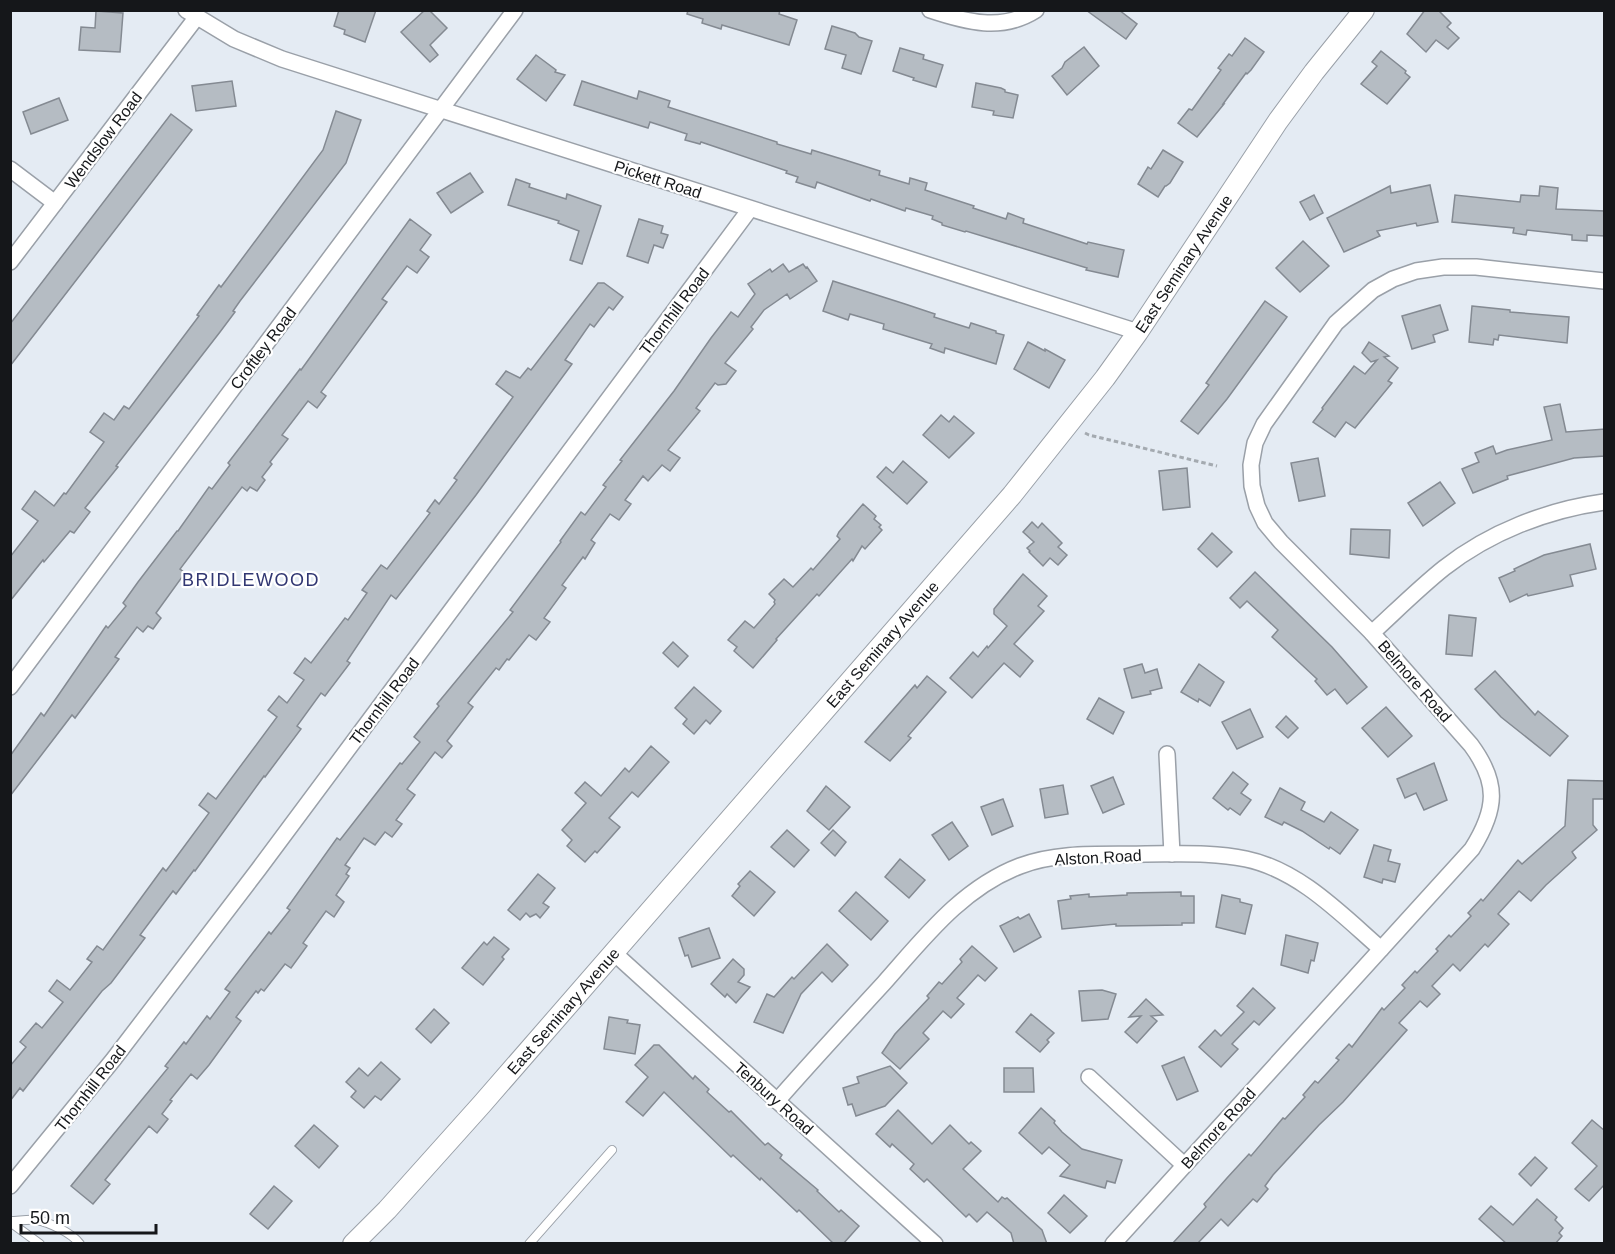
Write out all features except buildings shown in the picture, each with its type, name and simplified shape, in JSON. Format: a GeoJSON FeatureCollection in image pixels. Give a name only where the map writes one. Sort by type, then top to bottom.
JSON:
{"type":"FeatureCollection","features":[{"type":"Feature","properties":{"kind":"street","name":"Croftley Road"},"geometry":{"type":"LineString","coordinates":[[10,687],[515,10]]}},
{"type":"Feature","properties":{"kind":"street"},"geometry":{"type":"LineString","coordinates":[[930,10],[958,20],[984,24],[1008,23],[1036,10]]}},
{"type":"Feature","properties":{"kind":"street","name":"East Seminary Avenue"},"geometry":{"type":"LineString","coordinates":[[362,1241],[1012,495],[1078,414],[1138,332],[1272,129],[1364,10]]}},
{"type":"Feature","properties":{"kind":"street","name":"Pickett Road"},"geometry":{"type":"LineString","coordinates":[[191,14],[234,39],[282,59],[1138,332]]}},
{"type":"Feature","properties":{"kind":"street","name":"Wendslow Road"},"geometry":{"type":"LineString","coordinates":[[10,262],[56,203],[191,14]]}},
{"type":"Feature","properties":{"kind":"street"},"geometry":{"type":"LineString","coordinates":[[10,169],[56,203]]}},
{"type":"Feature","properties":{"kind":"street","name":"Thornhill Road"},"geometry":{"type":"LineString","coordinates":[[10,1186],[113,1060],[258,870],[750,209]]}},
{"type":"Feature","properties":{"kind":"street","name":"Belmore Road"},"geometry":{"type":"LineString","coordinates":[[1113,1244],[1472,849],[1483,832],[1488,818],[1491,790],[1484,763],[1471,745],[1372,633],[1264,523],[1252,486],[1251,465],[1255,443],[1264,424],[1336,323],[1364,297],[1393,279],[1416,271],[1443,267],[1476,267],[1605,281]]}},
{"type":"Feature","properties":{"kind":"street"},"geometry":{"type":"LineString","coordinates":[[1372,633],[1445,568],[1474,548],[1508,530],[1547,514],[1605,502]]}},
{"type":"Feature","properties":{"kind":"street"},"geometry":{"type":"LineString","coordinates":[[1167,754],[1172,854]]}},
{"type":"Feature","properties":{"kind":"street","name":"Alston Road"},"geometry":{"type":"LineString","coordinates":[[777,1101],[948,911],[994,877],[1022,865],[1058,857],[1172,854],[1221,855],[1248,860],[1273,868],[1322,897],[1381,949]]}},
{"type":"Feature","properties":{"kind":"street","name":"Tenbury Road"},"geometry":{"type":"LineString","coordinates":[[613,952],[935,1244]]}},
{"type":"Feature","properties":{"kind":"street"},"geometry":{"type":"LineString","coordinates":[[1089,1077],[1184,1165]]}},
{"type":"Feature","properties":{"kind":"lane"},"geometry":{"type":"LineString","coordinates":[[529,1244],[612,1150]]}},
{"type":"Feature","properties":{"kind":"lane"},"geometry":{"type":"LineString","coordinates":[[10,1222],[36,1220],[67,1232],[80,1244]]}},
{"type":"Feature","properties":{"kind":"lane"},"geometry":{"type":"LineString","coordinates":[[10,1222],[40,1244]]}},
{"type":"Feature","properties":{"kind":"path"},"geometry":{"type":"LineString","coordinates":[[1089,435],[1217,466]]}},
{"type":"Feature","properties":{"kind":"district","name":"BRIDLEWOOD"},"geometry":{"type":"Point","coordinates":[251,580]}}]}
